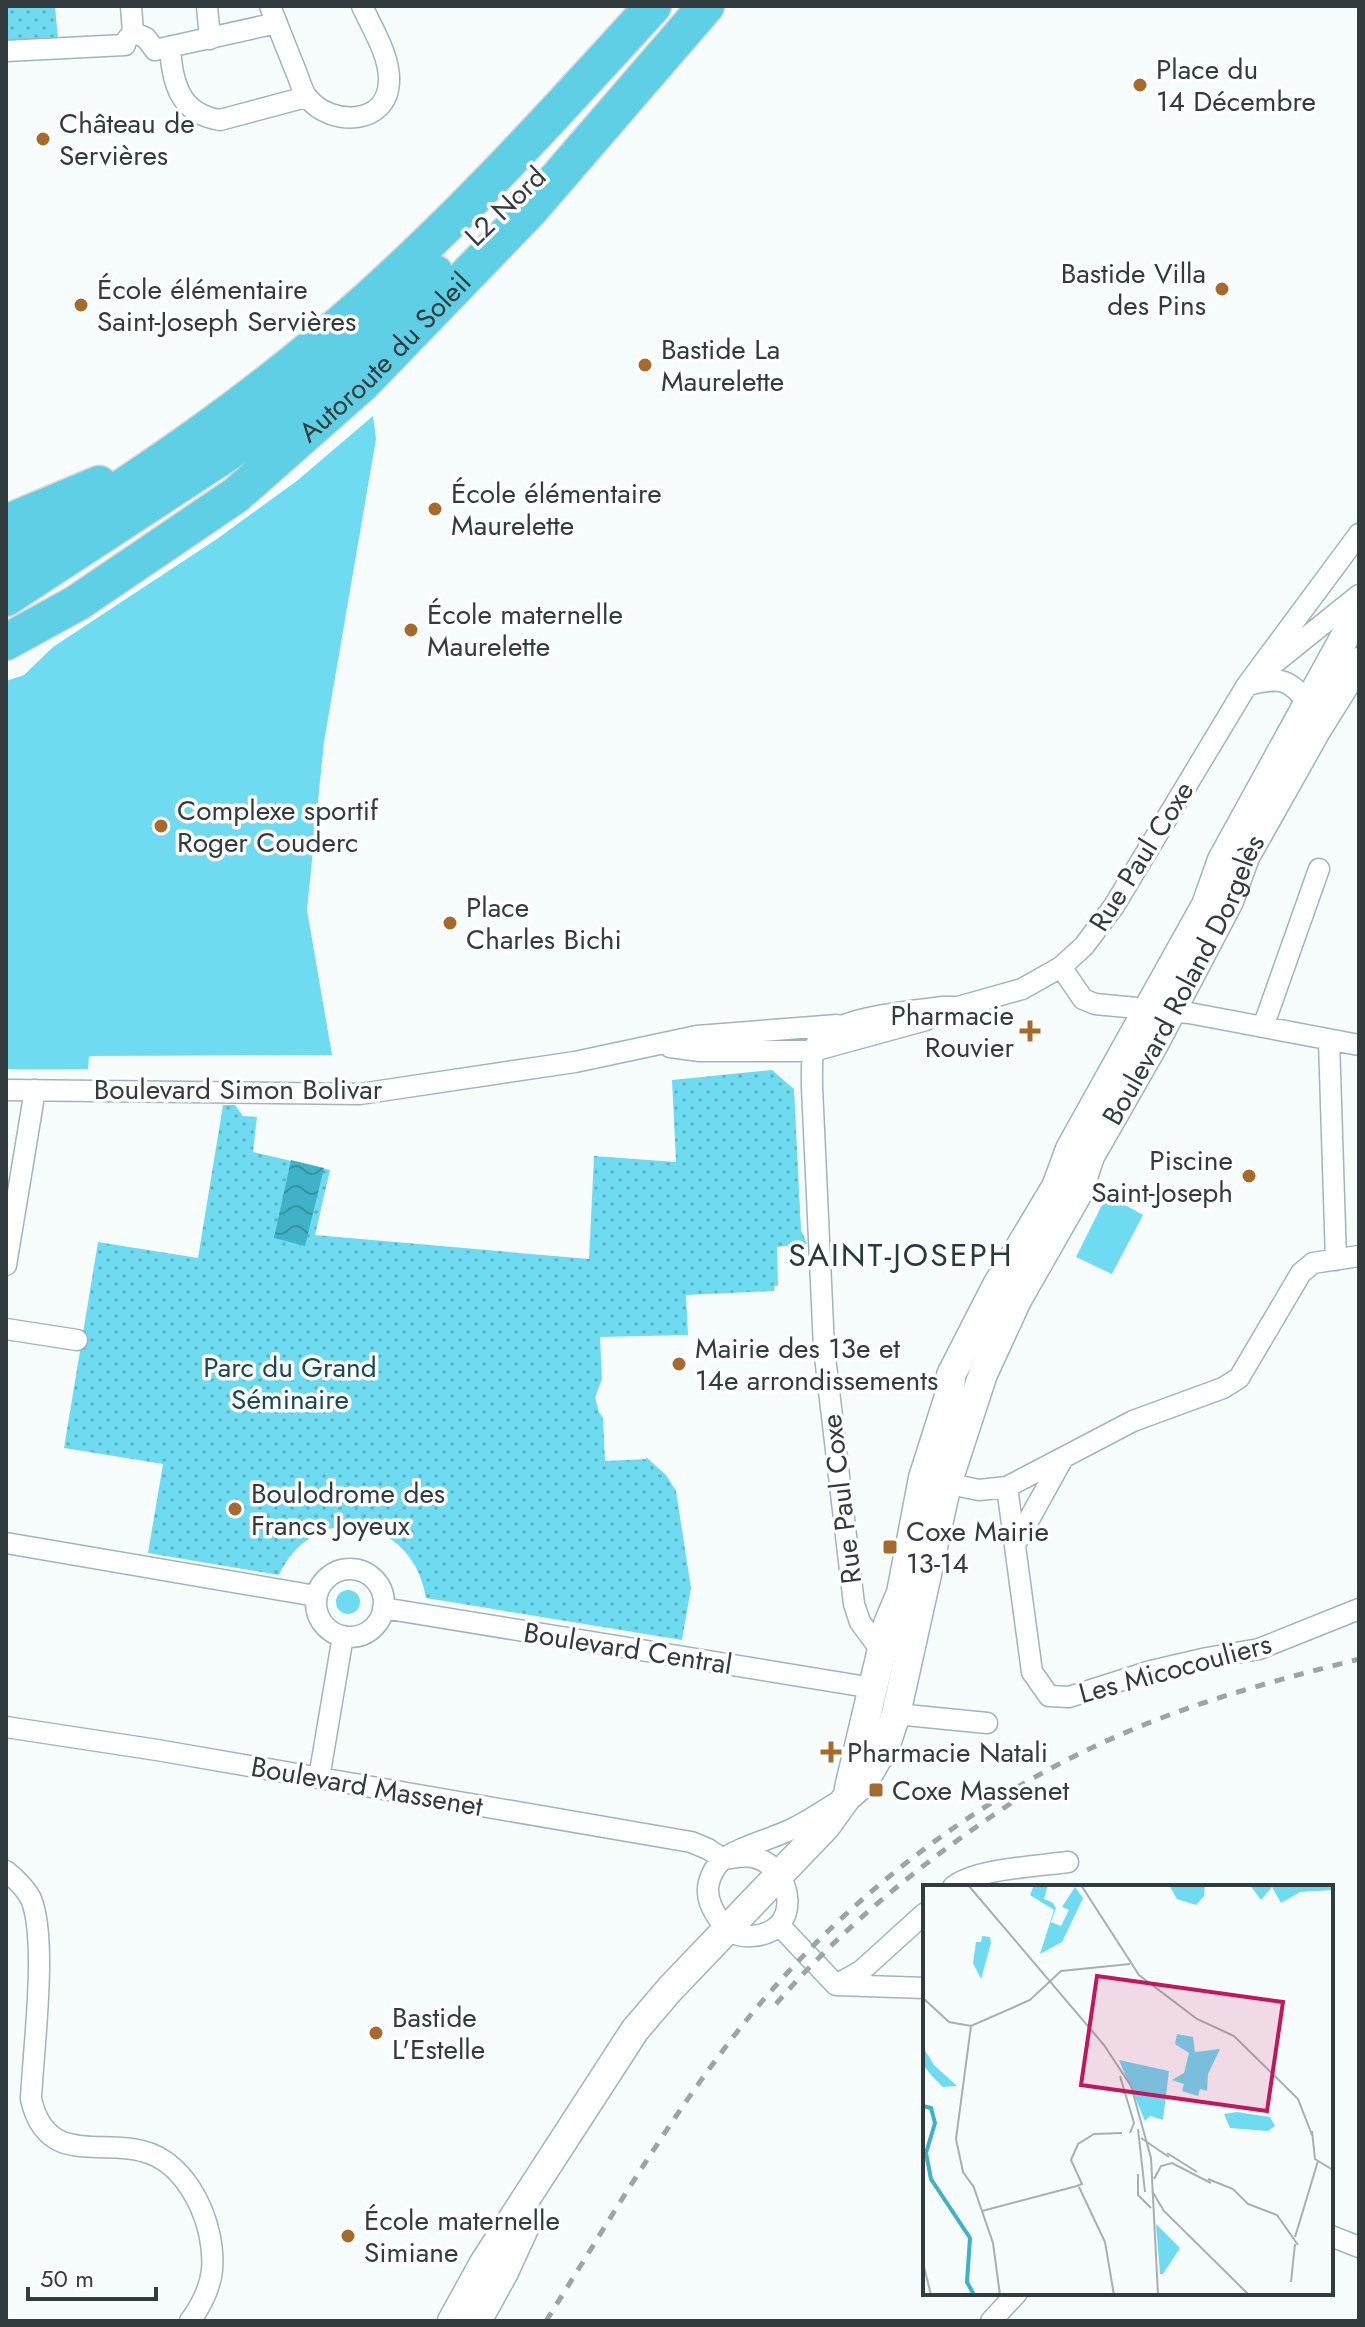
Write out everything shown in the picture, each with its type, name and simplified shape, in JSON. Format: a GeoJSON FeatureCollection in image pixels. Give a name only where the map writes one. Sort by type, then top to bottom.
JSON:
{"type":"FeatureCollection","features":[{"type":"Feature","properties":{"kind":"highway","name":"Autoroute du Soleil"},"geometry":{"type":"LineString","coordinates":[[6,561],[79,517],[174,453],[314,346],[425,246],[493,179],[653,6]]}},
{"type":"Feature","properties":{"kind":"highway","name":"Autoroute du Soleil"},"geometry":{"type":"LineString","coordinates":[[6,642],[77,603],[236,495],[363,383],[530,210],[696,18]]}},
{"type":"Feature","properties":{"kind":"highway","name":"L2 Nord"},"geometry":{"type":"LineString","coordinates":[[6,598],[267,427],[339,367],[696,18]]}},
{"type":"Feature","properties":{"kind":"highway"},"geometry":{"type":"LineString","coordinates":[[6,523],[174,453]]}},
{"type":"Feature","properties":{"kind":"highway"},"geometry":{"type":"LineString","coordinates":[[6,663],[49,637],[77,603]]}},
{"type":"Feature","properties":{"kind":"main road","name":"Boulevard Roland Dorgelès"},"geometry":{"type":"LineString","coordinates":[[847,1797],[888,1624],[901,1593],[935,1481],[1017,1300],[1078,1193],[1090,1156],[1160,1009],[1206,905],[1222,860],[1359,611]]}},
{"type":"Feature","properties":{"kind":"main road","name":"Boulevard Roland Dorgelès"},"geometry":{"type":"LineString","coordinates":[[1160,1009],[1229,901],[1245,857],[1317,729],[1359,662]]}},
{"type":"Feature","properties":{"kind":"main road","name":"Boulevard Roland Dorgelès"},"geometry":{"type":"LineString","coordinates":[[561,2147],[635,2030],[670,1989],[826,1826],[847,1797],[863,1783],[886,1744],[896,1714],[935,1481]]}},
{"type":"Feature","properties":{"kind":"main road"},"geometry":{"type":"LineString","coordinates":[[452,2321],[484,2263],[561,2147]]}},
{"type":"Feature","properties":{"kind":"main road"},"geometry":{"type":"LineString","coordinates":[[477,2321],[504,2272],[561,2147]]}},
{"type":"Feature","properties":{"kind":"street"},"geometry":{"type":"LineString","coordinates":[[131,6],[129,38],[133,54],[210,39],[273,15],[306,97],[325,112],[341,118],[370,114],[382,104],[389,82],[386,63],[362,6]]}},
{"type":"Feature","properties":{"kind":"street"},"geometry":{"type":"LineString","coordinates":[[207,6],[210,39]]}},
{"type":"Feature","properties":{"kind":"street"},"geometry":{"type":"LineString","coordinates":[[6,51],[129,38]]}},
{"type":"Feature","properties":{"kind":"street"},"geometry":{"type":"LineString","coordinates":[[162,49],[184,100],[196,113],[206,118],[220,120],[306,97]]}},
{"type":"Feature","properties":{"kind":"street","name":"Rue Paul Coxe"},"geometry":{"type":"LineString","coordinates":[[882,1652],[860,1622],[854,1604],[832,1424],[823,1332],[813,1051],[943,1015],[958,1007],[1022,989],[1061,967],[1084,946],[1114,906],[1247,685],[1359,534]]}},
{"type":"Feature","properties":{"kind":"street","name":"Rue Paul Coxe"},"geometry":{"type":"LineString","coordinates":[[1247,685],[1359,595]]}},
{"type":"Feature","properties":{"kind":"street"},"geometry":{"type":"LineString","coordinates":[[1247,685],[1274,679],[1290,683],[1308,703]]}},
{"type":"Feature","properties":{"kind":"street"},"geometry":{"type":"LineString","coordinates":[[1263,1027],[1319,869]]}},
{"type":"Feature","properties":{"kind":"street"},"geometry":{"type":"LineString","coordinates":[[1061,967],[1083,999],[1095,1004],[1160,1009],[1359,1045]]}},
{"type":"Feature","properties":{"kind":"street","name":"Rue Paul Coxe"},"geometry":{"type":"LineString","coordinates":[[658,1046],[697,1036],[841,1025],[941,1007],[958,1007]]}},
{"type":"Feature","properties":{"kind":"street"},"geometry":{"type":"LineString","coordinates":[[658,1046],[700,1051],[813,1051],[818,1041],[841,1025]]}},
{"type":"Feature","properties":{"kind":"street"},"geometry":{"type":"LineString","coordinates":[[1329,1041],[1336,1260]]}},
{"type":"Feature","properties":{"kind":"street","name":"Boulevard Simon Bolivar"},"geometry":{"type":"LineString","coordinates":[[6,1090],[360,1094],[575,1062],[658,1046]]}},
{"type":"Feature","properties":{"kind":"street"},"geometry":{"type":"LineString","coordinates":[[6,1265],[35,1090]]}},
{"type":"Feature","properties":{"kind":"street"},"geometry":{"type":"LineString","coordinates":[[935,1481],[979,1490],[1007,1487],[1133,1421],[1223,1388],[1239,1378],[1301,1273],[1313,1263],[1359,1256]]}},
{"type":"Feature","properties":{"kind":"street"},"geometry":{"type":"LineString","coordinates":[[6,1329],[77,1340]]}},
{"type":"Feature","properties":{"kind":"street"},"geometry":{"type":"LineString","coordinates":[[1016,1543],[1062,1460]]}},
{"type":"Feature","properties":{"kind":"street","name":"Les Micocouliers"},"geometry":{"type":"LineString","coordinates":[[1007,1487],[1032,1672],[1049,1696],[1069,1697],[1151,1671],[1259,1649],[1359,1609]]}},
{"type":"Feature","properties":{"kind":"street"},"geometry":{"type":"LineString","coordinates":[[6,1543],[316,1596]]}},
{"type":"Feature","properties":{"kind":"street"},"geometry":{"type":"LineString","coordinates":[[353,1569],[367,1574],[377,1584],[382,1592],[383,1608],[377,1623],[366,1633],[343,1636],[334,1633],[321,1620],[316,1596],[321,1585],[332,1574],[353,1569]]}},
{"type":"Feature","properties":{"kind":"street","name":"Boulevard Central"},"geometry":{"type":"LineString","coordinates":[[383,1608],[873,1688]]}},
{"type":"Feature","properties":{"kind":"street"},"geometry":{"type":"LineString","coordinates":[[319,1778],[343,1636]]}},
{"type":"Feature","properties":{"kind":"street"},"geometry":{"type":"LineString","coordinates":[[896,1714],[987,1723]]}},
{"type":"Feature","properties":{"kind":"street","name":"Boulevard Massenet"},"geometry":{"type":"LineString","coordinates":[[6,1727],[691,1842],[723,1859]]}},
{"type":"Feature","properties":{"kind":"street"},"geometry":{"type":"LineString","coordinates":[[723,1859],[757,1858],[780,1875],[788,1898],[780,1926],[761,1935],[744,1936],[727,1930],[712,1911],[708,1899],[709,1883],[723,1859],[794,1828],[847,1797]]}},
{"type":"Feature","properties":{"kind":"street"},"geometry":{"type":"LineString","coordinates":[[955,1885],[962,1879],[981,1873],[1068,1862]]}},
{"type":"Feature","properties":{"kind":"street"},"geometry":{"type":"LineString","coordinates":[[6,1871],[20,1882],[30,1898],[36,1918],[38,1962],[31,2099],[36,2119],[61,2142],[143,2151],[160,2158],[186,2181],[201,2207],[210,2234],[212,2271],[202,2304],[190,2321]]}},
{"type":"Feature","properties":{"kind":"street"},"geometry":{"type":"LineString","coordinates":[[836,1985],[861,1971],[923,1915]]}},
{"type":"Feature","properties":{"kind":"street"},"geometry":{"type":"LineString","coordinates":[[780,1926],[836,1985],[923,1988]]}},
{"type":"Feature","properties":{"kind":"street"},"geometry":{"type":"LineString","coordinates":[[1333,2237],[1359,2247]]}},
{"type":"Feature","properties":{"kind":"street"},"geometry":{"type":"LineString","coordinates":[[991,2321],[1015,2295]]}},
{"type":"Feature","properties":{"kind":"green space"},"geometry":{"type":"Polygon","coordinates":[[[6,6],[55,6],[58,39],[6,41],[6,6]]]}},
{"type":"Feature","properties":{"kind":"green space","name":"Complexe sportif Roger Couderc"},"geometry":{"type":"Polygon","coordinates":[[[373,416],[376,439],[324,742],[307,910],[332,1055],[89,1056],[88,1069],[6,1069],[6,681],[24,675],[53,647],[217,539],[298,480],[373,416]]]}},
{"type":"Feature","properties":{"kind":"green space","name":"Parc du Grand Séminaire"},"geometry":{"type":"Polygon","coordinates":[[[772,1070],[794,1089],[801,1230],[807,1244],[777,1247],[778,1286],[774,1286],[774,1291],[686,1295],[688,1335],[600,1337],[602,1379],[595,1397],[603,1418],[605,1461],[646,1457],[666,1475],[676,1491],[691,1588],[682,1640],[426,1598],[417,1570],[403,1549],[383,1534],[361,1527],[338,1527],[315,1535],[295,1551],[279,1575],[148,1553],[163,1464],[64,1448],[98,1242],[198,1258],[223,1105],[235,1105],[243,1116],[257,1117],[253,1152],[330,1170],[315,1235],[589,1259],[594,1156],[676,1162],[672,1080],[772,1070]]]}},
{"type":"Feature","properties":{"kind":"green space"},"geometry":{"type":"Polygon","coordinates":[[[1107,1195],[1143,1215],[1112,1274],[1076,1257],[1107,1195]]]}},
{"type":"Feature","properties":{"kind":"green space"},"geometry":{"type":"Polygon","coordinates":[[[343,1590],[353,1590],[360,1597],[360,1607],[353,1614],[343,1614],[336,1607],[336,1597],[343,1590]]]}},
{"type":"Feature","properties":{"kind":"water"},"geometry":{"type":"Polygon","coordinates":[[[291,1160],[324,1168],[305,1246],[274,1238],[291,1160]]]}},
{"type":"Feature","properties":{"kind":"railway"},"geometry":{"type":"LineString","coordinates":[[546,2321],[697,2085],[764,1999],[860,1901],[969,1817],[1027,1781],[1088,1749],[1202,1703],[1359,1659]]}},
{"type":"Feature","properties":{"kind":"railway"},"geometry":{"type":"LineString","coordinates":[[776,2004],[831,1946],[890,1893],[953,1843],[1019,1798]]}},
{"type":"Feature","properties":{"kind":"place","name":"Place du 14 Décembre"},"geometry":{"type":"Point","coordinates":[1140,85]}},
{"type":"Feature","properties":{"kind":"place","name":"Château de Servières"},"geometry":{"type":"Point","coordinates":[43,139]}},
{"type":"Feature","properties":{"kind":"place","name":"Bastide Villa des Pins"},"geometry":{"type":"Point","coordinates":[1222,289]}},
{"type":"Feature","properties":{"kind":"place","name":"École élémentaire Saint-Joseph Servières"},"geometry":{"type":"Point","coordinates":[81,305]}},
{"type":"Feature","properties":{"kind":"place","name":"Bastide La Maurelette"},"geometry":{"type":"Point","coordinates":[645,365]}},
{"type":"Feature","properties":{"kind":"place","name":"École élémentaire Maurelette"},"geometry":{"type":"Point","coordinates":[435,509]}},
{"type":"Feature","properties":{"kind":"place","name":"École maternelle Maurelette"},"geometry":{"type":"Point","coordinates":[411,630]}},
{"type":"Feature","properties":{"kind":"place","name":"Complexe sportif Roger Couderc"},"geometry":{"type":"Point","coordinates":[161,826]}},
{"type":"Feature","properties":{"kind":"place","name":"Place Charles Bichi"},"geometry":{"type":"Point","coordinates":[450,923]}},
{"type":"Feature","properties":{"kind":"place","name":"Pharmacie Rouvier"},"geometry":{"type":"Point","coordinates":[1030,1031]}},
{"type":"Feature","properties":{"kind":"place","name":"Piscine Saint-Joseph"},"geometry":{"type":"Point","coordinates":[1249,1176]}},
{"type":"Feature","properties":{"kind":"place","name":"Mairie des 13e et 14e arrondissements"},"geometry":{"type":"Point","coordinates":[679,1364]}},
{"type":"Feature","properties":{"kind":"place","name":"Boulodrome des Francs Joyeux"},"geometry":{"type":"Point","coordinates":[235,1509]}},
{"type":"Feature","properties":{"kind":"place","name":"Coxe Mairie 13-14"},"geometry":{"type":"Point","coordinates":[890,1547]}},
{"type":"Feature","properties":{"kind":"place","name":"Pharmacie Natali"},"geometry":{"type":"Point","coordinates":[831,1752]}},
{"type":"Feature","properties":{"kind":"place","name":"Coxe Massenet"},"geometry":{"type":"Point","coordinates":[876,1790]}},
{"type":"Feature","properties":{"kind":"place","name":"Bastide L'Estelle"},"geometry":{"type":"Point","coordinates":[376,2033]}},
{"type":"Feature","properties":{"kind":"place","name":"École maternelle Simiane"},"geometry":{"type":"Point","coordinates":[348,2236]}},
{"type":"Feature","properties":{"kind":"district","name":"SAINT-JOSEPH"},"geometry":{"type":"Point","coordinates":[901,1255]}}]}
